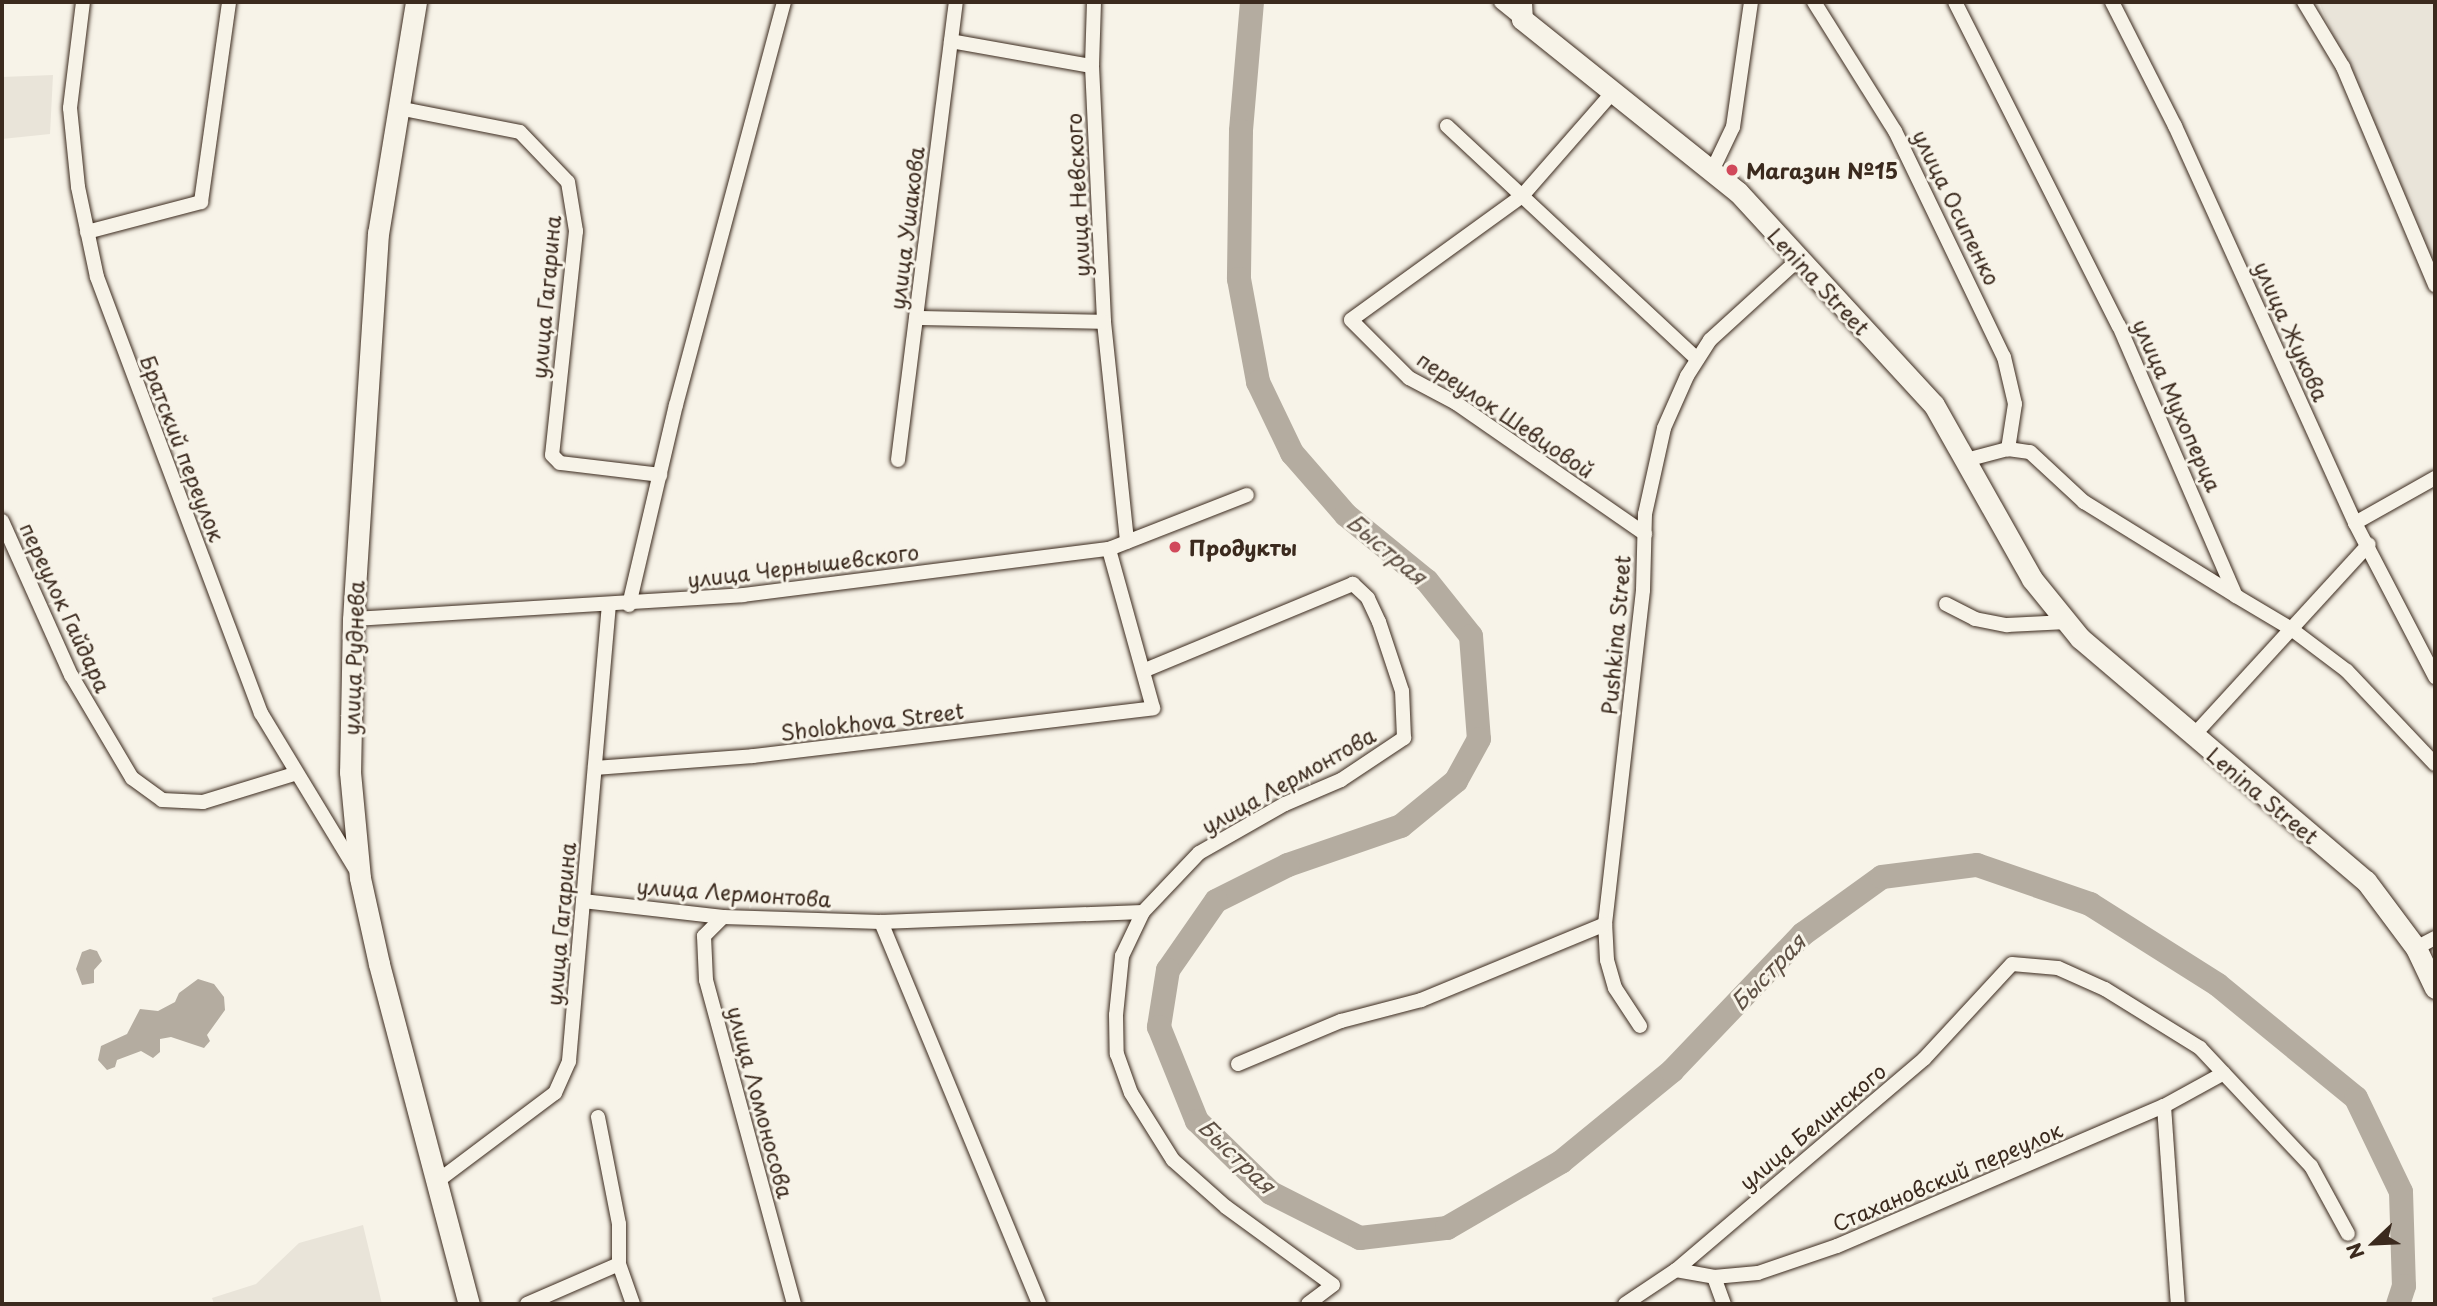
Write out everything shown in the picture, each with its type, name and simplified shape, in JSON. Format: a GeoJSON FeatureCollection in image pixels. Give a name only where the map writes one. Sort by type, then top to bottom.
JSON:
{"type":"FeatureCollection","features":[{"type":"Feature","properties":{"kind":"street","name":"Братский переулок"},"geometry":{"type":"LineString","coordinates":[[83,2],[70,108],[87,232],[97,277],[256,700],[294,774],[332,825],[360,878]]}},
{"type":"Feature","properties":{"kind":"street"},"geometry":{"type":"LineString","coordinates":[[87,232],[201,202],[229,2]]}},
{"type":"Feature","properties":{"kind":"street","name":"улица Руднева"},"geometry":{"type":"LineString","coordinates":[[416,2],[378,233],[353,619],[350,772],[360,878],[469,1304]]}},
{"type":"Feature","properties":{"kind":"street"},"geometry":{"type":"LineString","coordinates":[[629,605],[660,475],[784,2]]}},
{"type":"Feature","properties":{"kind":"street","name":"улица Ушакова"},"geometry":{"type":"LineString","coordinates":[[898,460],[956,2]]}},
{"type":"Feature","properties":{"kind":"street","name":"улица Невского"},"geometry":{"type":"LineString","coordinates":[[1094,2],[1092,66],[1104,322],[1127,542]]}},
{"type":"Feature","properties":{"kind":"street","name":"Lenina Street"},"geometry":{"type":"LineString","coordinates":[[1501,2],[1521,10],[1614,92],[1738,192],[1934,405],[2032,579],[2067,622],[2193,736],[2366,881],[2416,947],[2435,988]]}},
{"type":"Feature","properties":{"kind":"street"},"geometry":{"type":"LineString","coordinates":[[1712,171],[1733,127],[1751,2]]}},
{"type":"Feature","properties":{"kind":"street","name":"улица Осипенко"},"geometry":{"type":"LineString","coordinates":[[1814,2],[1895,131],[2004,357],[2015,404],[2008,449]]}},
{"type":"Feature","properties":{"kind":"street","name":"улица Мухоперца"},"geometry":{"type":"LineString","coordinates":[[1955,2],[2119,326],[2236,596]]}},
{"type":"Feature","properties":{"kind":"street","name":"улица Жукова"},"geometry":{"type":"LineString","coordinates":[[2112,2],[2175,126],[2356,523],[2435,677]]}},
{"type":"Feature","properties":{"kind":"street"},"geometry":{"type":"LineString","coordinates":[[2304,2],[2343,67],[2435,285]]}},
{"type":"Feature","properties":{"kind":"street"},"geometry":{"type":"LineString","coordinates":[[951,41],[1092,66]]}},
{"type":"Feature","properties":{"kind":"street"},"geometry":{"type":"LineString","coordinates":[[1522,196],[1614,92]]}},
{"type":"Feature","properties":{"kind":"street","name":"улица Гагарина"},"geometry":{"type":"LineString","coordinates":[[398,108],[520,132],[568,182],[576,231],[552,455],[560,463],[660,475]]}},
{"type":"Feature","properties":{"kind":"street"},"geometry":{"type":"LineString","coordinates":[[1447,126],[1698,359]]}},
{"type":"Feature","properties":{"kind":"street","name":"переулок Шевцовой"},"geometry":{"type":"LineString","coordinates":[[1522,196],[1352,320],[1409,378],[1456,403],[1644,534]]}},
{"type":"Feature","properties":{"kind":"street","name":"Pushkina Street"},"geometry":{"type":"LineString","coordinates":[[1640,1026],[1615,988],[1607,960],[1605,924],[1643,590],[1644,534],[1664,428],[1710,340],[1798,260]]}},
{"type":"Feature","properties":{"kind":"street"},"geometry":{"type":"LineString","coordinates":[[916,318],[1104,322]]}},
{"type":"Feature","properties":{"kind":"street"},"geometry":{"type":"LineString","coordinates":[[1966,460],[2008,449],[2030,453],[2084,502],[2290,628],[2347,671],[2435,764]]}},
{"type":"Feature","properties":{"kind":"street"},"geometry":{"type":"LineString","coordinates":[[2356,523],[2435,478]]}},
{"type":"Feature","properties":{"kind":"street","name":"улица Чернышевского"},"geometry":{"type":"LineString","coordinates":[[353,619],[629,605],[743,595],[1110,549],[1247,495]]}},
{"type":"Feature","properties":{"kind":"street","name":"переулок Гайдара"},"geometry":{"type":"LineString","coordinates":[[2,521],[71,676],[132,778],[162,800],[203,802],[294,774]]}},
{"type":"Feature","properties":{"kind":"street"},"geometry":{"type":"LineString","coordinates":[[2193,736],[2369,544]]}},
{"type":"Feature","properties":{"kind":"street"},"geometry":{"type":"LineString","coordinates":[[1110,549],[1143,671]]}},
{"type":"Feature","properties":{"kind":"street","name":"улица Лермонтова"},"geometry":{"type":"LineString","coordinates":[[583,901],[723,916],[881,922],[1143,912],[1199,853],[1284,804],[1341,780],[1404,738],[1402,691],[1379,622],[1368,598],[1353,584],[1143,671]]}},
{"type":"Feature","properties":{"kind":"street"},"geometry":{"type":"LineString","coordinates":[[1946,604],[1975,619],[2007,625],[2067,622]]}},
{"type":"Feature","properties":{"kind":"street","name":"улица Гагарина"},"geometry":{"type":"LineString","coordinates":[[436,1183],[521,1122],[555,1093],[569,1061],[609,606]]}},
{"type":"Feature","properties":{"kind":"street","name":"Sholokhova Street"},"geometry":{"type":"LineString","coordinates":[[595,768],[753,756],[1153,708],[1143,671]]}},
{"type":"Feature","properties":{"kind":"street"},"geometry":{"type":"LineString","coordinates":[[1143,912],[1122,956],[1116,1015],[1117,1054],[1130,1093],[1173,1160],[1226,1207],[1333,1285],[1308,1304]]}},
{"type":"Feature","properties":{"kind":"street","name":"улица Ломоносова"},"geometry":{"type":"LineString","coordinates":[[723,916],[704,936],[706,980],[794,1304]]}},
{"type":"Feature","properties":{"kind":"street"},"geometry":{"type":"LineString","coordinates":[[881,922],[1039,1304]]}},
{"type":"Feature","properties":{"kind":"street"},"geometry":{"type":"LineString","coordinates":[[1238,1064],[1341,1021],[1421,1000],[1605,924]]}},
{"type":"Feature","properties":{"kind":"street"},"geometry":{"type":"LineString","coordinates":[[2416,947],[2435,939]]}},
{"type":"Feature","properties":{"kind":"street","name":"улица Белинского"},"geometry":{"type":"LineString","coordinates":[[1625,1304],[1676,1270],[1924,1059],[2012,964],[2058,968],[2105,989],[2168,1025],[2200,1048],[2224,1073]]}},
{"type":"Feature","properties":{"kind":"street"},"geometry":{"type":"LineString","coordinates":[[2224,1073],[2311,1166],[2348,1234]]}},
{"type":"Feature","properties":{"kind":"street","name":"Стахановский переулок"},"geometry":{"type":"LineString","coordinates":[[1676,1270],[1714,1277],[1758,1273],[1837,1245],[2164,1106],[2224,1073]]}},
{"type":"Feature","properties":{"kind":"street"},"geometry":{"type":"LineString","coordinates":[[2164,1106],[2178,1304]]}},
{"type":"Feature","properties":{"kind":"street"},"geometry":{"type":"LineString","coordinates":[[598,1116],[619,1224],[619,1264],[633,1304]]}},
{"type":"Feature","properties":{"kind":"street"},"geometry":{"type":"LineString","coordinates":[[527,1304],[619,1264]]}},
{"type":"Feature","properties":{"kind":"street"},"geometry":{"type":"LineString","coordinates":[[1714,1277],[1724,1304]]}},
{"type":"Feature","properties":{"kind":"shaded area"},"geometry":{"type":"Polygon","coordinates":[[[2319,2],[2435,2],[2435,282],[2319,2]]]}},
{"type":"Feature","properties":{"kind":"shaded area"},"geometry":{"type":"Polygon","coordinates":[[[53,75],[50,134],[2,139],[2,77],[53,75]]]}},
{"type":"Feature","properties":{"kind":"shaded area"},"geometry":{"type":"Polygon","coordinates":[[[90,949],[97,951],[102,961],[94,970],[94,983],[82,985],[76,969],[82,952],[90,949]]]}},
{"type":"Feature","properties":{"kind":"shaded area"},"geometry":{"type":"Polygon","coordinates":[[[198,979],[214,984],[224,997],[225,1010],[207,1035],[210,1041],[204,1048],[171,1037],[160,1039],[160,1052],[153,1058],[141,1051],[117,1060],[115,1067],[107,1070],[98,1060],[101,1046],[127,1034],[140,1009],[158,1011],[175,1002],[179,993],[198,979]]]}},
{"type":"Feature","properties":{"kind":"shaded area"},"geometry":{"type":"Polygon","coordinates":[[[363,1225],[382,1304],[214,1304],[212,1298],[256,1284],[299,1243],[363,1225]]]}},
{"type":"Feature","properties":{"kind":"waterway","name":"Быстрая"},"geometry":{"type":"LineString","coordinates":[[1252,2],[1241,131],[1239,279],[1258,382],[1292,453],[1346,515],[1427,581],[1471,636],[1479,739],[1456,781],[1401,826],[1288,865],[1216,901],[1168,970],[1159,1027],[1197,1121],[1271,1193],[1360,1238],[1447,1228],[1561,1162],[1672,1071],[1803,934],[1882,877],[1977,865],[2090,904],[2218,985],[2356,1098],[2401,1192],[2404,1286],[2398,1304]]}},
{"type":"Feature","properties":{"kind":"place","name":"Магазин №15"},"geometry":{"type":"Point","coordinates":[1732,170]}},
{"type":"Feature","properties":{"kind":"place","name":"Продукты"},"geometry":{"type":"Point","coordinates":[1175,547]}}]}
